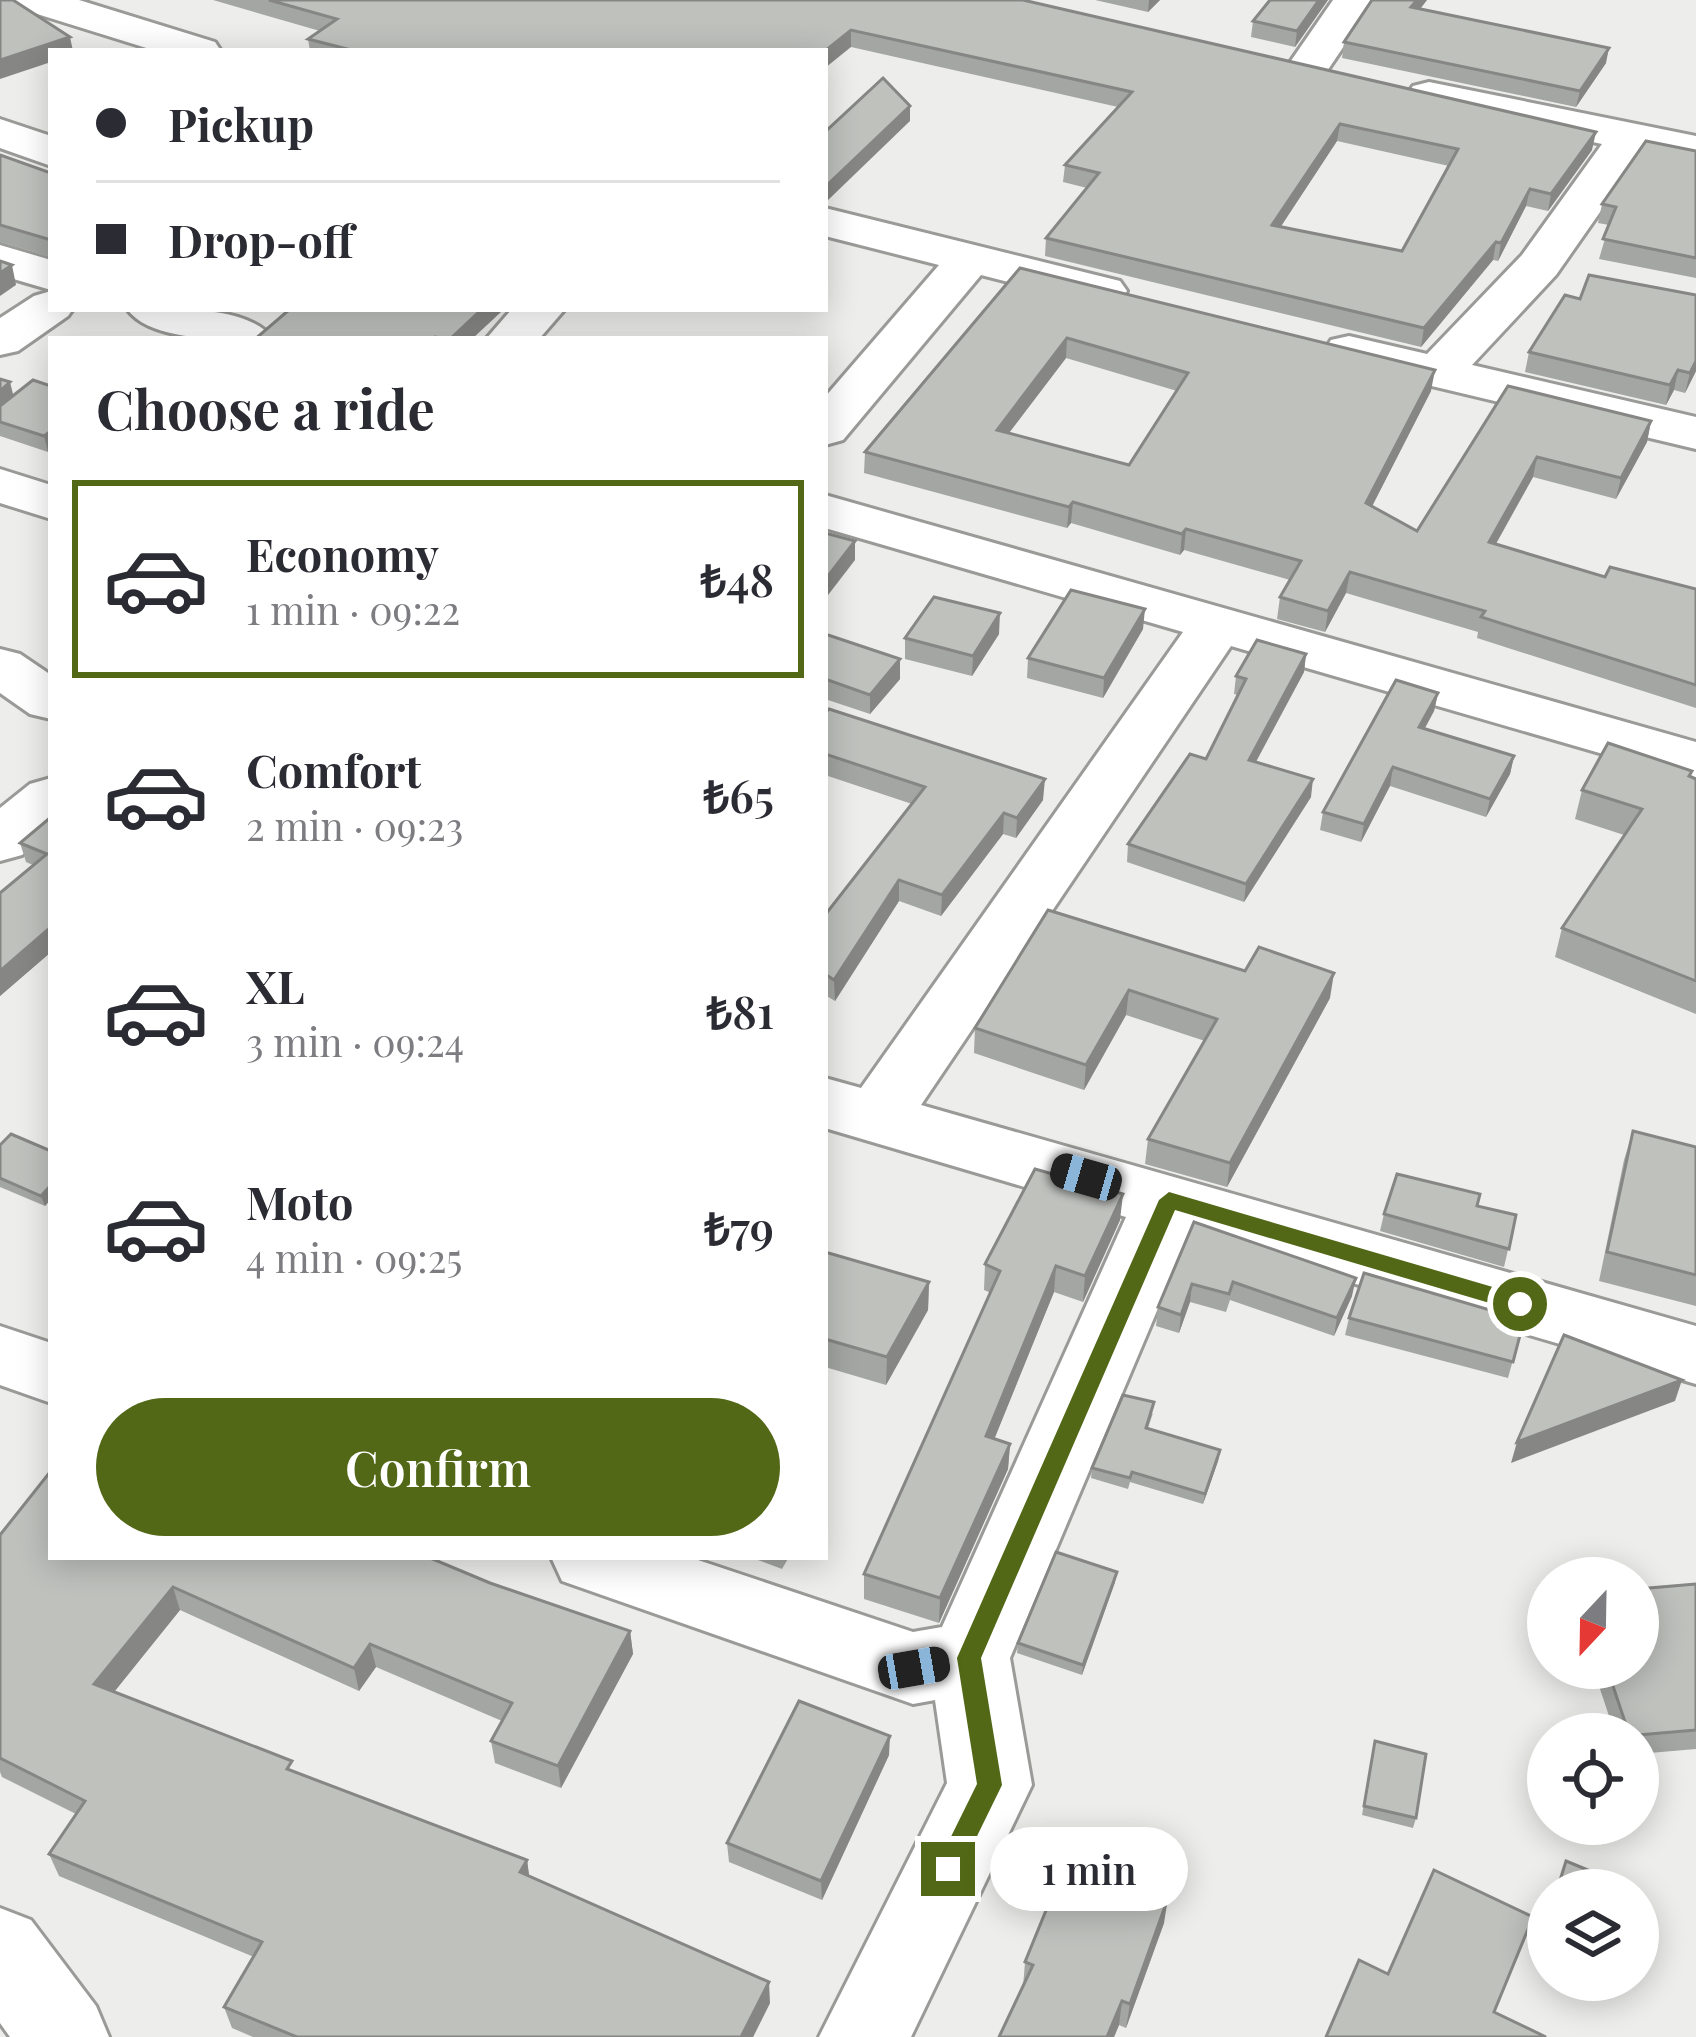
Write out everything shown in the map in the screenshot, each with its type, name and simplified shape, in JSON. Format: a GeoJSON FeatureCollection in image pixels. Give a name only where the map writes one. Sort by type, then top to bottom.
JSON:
{"type":"FeatureCollection","features":[{"type":"Feature","properties":{"kind":"street"},"geometry":{"type":"LineString","coordinates":[[1308,68],[1354,0]]}},
{"type":"Feature","properties":{"kind":"street"},"geometry":{"type":"LineString","coordinates":[[0,23],[55,2],[191,48]]}},
{"type":"Feature","properties":{"kind":"street"},"geometry":{"type":"LineString","coordinates":[[1264,58],[1354,78]]}},
{"type":"Feature","properties":{"kind":"street"},"geometry":{"type":"LineString","coordinates":[[1400,88],[1696,150]]}},
{"type":"Feature","properties":{"kind":"street"},"geometry":{"type":"LineString","coordinates":[[0,132],[48,151]]}},
{"type":"Feature","properties":{"kind":"street"},"geometry":{"type":"LineString","coordinates":[[1437,373],[1562,270],[1630,138]]}},
{"type":"Feature","properties":{"kind":"street"},"geometry":{"type":"LineString","coordinates":[[828,222],[1148,302]]}},
{"type":"Feature","properties":{"kind":"street"},"geometry":{"type":"LineString","coordinates":[[828,425],[970,258]]}},
{"type":"Feature","properties":{"kind":"street"},"geometry":{"type":"LineString","coordinates":[[0,260],[48,275]]}},
{"type":"Feature","properties":{"kind":"street"},"geometry":{"type":"LineString","coordinates":[[0,340],[48,307]]}},
{"type":"Feature","properties":{"kind":"street"},"geometry":{"type":"LineString","coordinates":[[162,312],[238,336]]}},
{"type":"Feature","properties":{"kind":"street"},"geometry":{"type":"LineString","coordinates":[[514,336],[537,312]]}},
{"type":"Feature","properties":{"kind":"street"},"geometry":{"type":"LineString","coordinates":[[1304,340],[1696,434]]}},
{"type":"Feature","properties":{"kind":"street"},"geometry":{"type":"LineString","coordinates":[[0,485],[48,502]]}},
{"type":"Feature","properties":{"kind":"street"},"geometry":{"type":"LineString","coordinates":[[828,512],[1696,762]]}},
{"type":"Feature","properties":{"kind":"street"},"geometry":{"type":"LineString","coordinates":[[1218,623],[851,1110],[1696,1355]]}},
{"type":"Feature","properties":{"kind":"street"},"geometry":{"type":"LineString","coordinates":[[0,667],[48,699]]}},
{"type":"Feature","properties":{"kind":"street"},"geometry":{"type":"LineString","coordinates":[[0,841],[48,800]]}},
{"type":"Feature","properties":{"kind":"street"},"geometry":{"type":"LineString","coordinates":[[864,2037],[990,1785],[969,1658],[1169,1200]]}},
{"type":"Feature","properties":{"kind":"street"},"geometry":{"type":"LineString","coordinates":[[0,1355],[48,1371]]}},
{"type":"Feature","properties":{"kind":"street"},"geometry":{"type":"LineString","coordinates":[[599,1560],[914,1668],[969,1658]]}},
{"type":"Feature","properties":{"kind":"street"},"geometry":{"type":"LineString","coordinates":[[0,1950],[64,2037]]}},
{"type":"Feature","properties":{"kind":"building"},"geometry":{"type":"Polygon","coordinates":[[[0,0],[13,0],[70,37],[0,60],[0,0]]]}},
{"type":"Feature","properties":{"kind":"building"},"geometry":{"type":"Polygon","coordinates":[[[269,0],[1023,0],[1596,132],[1551,194],[1530,189],[1501,243],[1496,242],[1424,328],[1046,238],[1099,173],[1065,165],[1132,92],[851,30],[828,49],[343,48],[308,39],[337,19],[269,0]],[[1340,124],[1272,225],[1402,251],[1458,149],[1340,124]]]}},
{"type":"Feature","properties":{"kind":"building"},"geometry":{"type":"Polygon","coordinates":[[[1270,0],[1319,0],[1297,31],[1253,21],[1270,0]]]}},
{"type":"Feature","properties":{"kind":"building"},"geometry":{"type":"Polygon","coordinates":[[[1372,0],[1417,0],[1411,7],[1609,48],[1580,91],[1344,42],[1372,0]]]}},
{"type":"Feature","properties":{"kind":"building"},"geometry":{"type":"Polygon","coordinates":[[[883,78],[910,106],[828,184],[828,129],[883,78]]]}},
{"type":"Feature","properties":{"kind":"building"},"geometry":{"type":"Polygon","coordinates":[[[1646,141],[1696,151],[1696,258],[1603,239],[1616,207],[1602,204],[1646,141]]]}},
{"type":"Feature","properties":{"kind":"building"},"geometry":{"type":"Polygon","coordinates":[[[0,155],[48,172],[48,239],[0,225],[0,155]]]}},
{"type":"Feature","properties":{"kind":"building"},"geometry":{"type":"Polygon","coordinates":[[[1020,268],[1435,370],[1366,503],[1417,531],[1508,386],[1651,421],[1621,478],[1537,457],[1489,542],[1605,577],[1610,567],[1696,589],[1696,685],[1481,617],[1485,611],[1350,572],[1328,611],[1280,597],[1301,561],[1186,529],[1182,534],[1073,502],[1069,507],[865,452],[1020,268]],[[1067,338],[997,430],[1129,465],[1188,373],[1067,338]]]}},
{"type":"Feature","properties":{"kind":"building"},"geometry":{"type":"Polygon","coordinates":[[[1589,275],[1696,295],[1696,361],[1690,373],[1678,370],[1670,385],[1529,352],[1565,295],[1580,299],[1589,275]]]}},
{"type":"Feature","properties":{"kind":"building"},"geometry":{"type":"Polygon","coordinates":[[[286,312],[479,312],[453,336],[258,336],[286,312]]]}},
{"type":"Feature","properties":{"kind":"building"},"geometry":{"type":"Polygon","coordinates":[[[33,380],[48,385],[48,433],[44,436],[0,422],[0,406],[33,380]]]}},
{"type":"Feature","properties":{"kind":"building"},"geometry":{"type":"Polygon","coordinates":[[[828,534],[855,541],[828,576],[828,534]]]}},
{"type":"Feature","properties":{"kind":"building"},"geometry":{"type":"Polygon","coordinates":[[[1071,590],[1145,609],[1104,678],[1028,658],[1071,590]]]}},
{"type":"Feature","properties":{"kind":"building"},"geometry":{"type":"Polygon","coordinates":[[[934,597],[1000,613],[973,656],[905,638],[934,597]]]}},
{"type":"Feature","properties":{"kind":"building"},"geometry":{"type":"Polygon","coordinates":[[[828,635],[900,659],[870,695],[828,680],[828,635]]]}},
{"type":"Feature","properties":{"kind":"building"},"geometry":{"type":"Polygon","coordinates":[[[1257,640],[1306,654],[1249,760],[1313,779],[1246,884],[1128,844],[1190,754],[1206,759],[1246,679],[1236,676],[1257,640]]]}},
{"type":"Feature","properties":{"kind":"building"},"geometry":{"type":"Polygon","coordinates":[[[1396,680],[1438,693],[1419,727],[1514,756],[1490,799],[1393,767],[1364,824],[1323,812],[1396,680]]]}},
{"type":"Feature","properties":{"kind":"building"},"geometry":{"type":"Polygon","coordinates":[[[828,710],[1045,779],[1017,818],[1004,813],[942,895],[899,880],[834,980],[828,976],[828,911],[925,787],[828,755],[828,710]]]}},
{"type":"Feature","properties":{"kind":"building"},"geometry":{"type":"Polygon","coordinates":[[[1608,743],[1692,771],[1689,776],[1696,779],[1696,981],[1562,928],[1642,809],[1582,790],[1608,743]]]}},
{"type":"Feature","properties":{"kind":"building"},"geometry":{"type":"Polygon","coordinates":[[[48,820],[48,930],[0,971],[0,893],[47,854],[20,843],[48,820]]]}},
{"type":"Feature","properties":{"kind":"building"},"geometry":{"type":"Polygon","coordinates":[[[1048,910],[1245,971],[1259,947],[1334,973],[1230,1163],[1148,1139],[1217,1019],[1129,990],[1086,1065],[975,1028],[1048,910]]]}},
{"type":"Feature","properties":{"kind":"building"},"geometry":{"type":"Polygon","coordinates":[[[1633,1131],[1696,1147],[1696,1275],[1607,1252],[1633,1131]]]}},
{"type":"Feature","properties":{"kind":"building"},"geometry":{"type":"Polygon","coordinates":[[[11,1134],[48,1150],[48,1188],[41,1196],[0,1178],[0,1145],[11,1134]]]}},
{"type":"Feature","properties":{"kind":"building"},"geometry":{"type":"Polygon","coordinates":[[[1035,1169],[1123,1194],[1085,1276],[1056,1266],[986,1436],[1010,1444],[940,1598],[864,1574],[1000,1271],[985,1264],[1035,1169]]]}},
{"type":"Feature","properties":{"kind":"building"},"geometry":{"type":"Polygon","coordinates":[[[1397,1174],[1480,1194],[1477,1206],[1516,1215],[1509,1249],[1384,1214],[1397,1174]]]}},
{"type":"Feature","properties":{"kind":"building"},"geometry":{"type":"Polygon","coordinates":[[[1194,1222],[1356,1278],[1337,1318],[1233,1282],[1229,1294],[1192,1284],[1181,1315],[1158,1307],[1194,1222]]]}},
{"type":"Feature","properties":{"kind":"building"},"geometry":{"type":"Polygon","coordinates":[[[828,1253],[929,1282],[887,1357],[828,1340],[828,1253]]]}},
{"type":"Feature","properties":{"kind":"building"},"geometry":{"type":"Polygon","coordinates":[[[1364,1273],[1524,1320],[1513,1362],[1349,1318],[1364,1273]]]}},
{"type":"Feature","properties":{"kind":"building"},"geometry":{"type":"Polygon","coordinates":[[[1564,1335],[1682,1380],[1517,1442],[1564,1335]]]}},
{"type":"Feature","properties":{"kind":"building"},"geometry":{"type":"Polygon","coordinates":[[[1123,1395],[1154,1402],[1146,1428],[1220,1450],[1205,1494],[1132,1472],[1130,1478],[1092,1468],[1123,1395]]]}},
{"type":"Feature","properties":{"kind":"building"},"geometry":{"type":"Polygon","coordinates":[[[48,1475],[48,1560],[435,1560],[630,1631],[558,1766],[491,1741],[512,1703],[370,1644],[354,1668],[173,1587],[94,1684],[292,1761],[287,1769],[527,1860],[520,1872],[769,1982],[741,2037],[297,2037],[224,2007],[262,1942],[49,1854],[85,1801],[0,1758],[0,1535],[48,1475]]]}},
{"type":"Feature","properties":{"kind":"building"},"geometry":{"type":"Polygon","coordinates":[[[1056,1552],[1117,1572],[1083,1665],[1018,1643],[1056,1552]]]}},
{"type":"Feature","properties":{"kind":"building"},"geometry":{"type":"Polygon","coordinates":[[[1696,1584],[1696,1730],[1659,1733],[1659,1713],[1622,1713],[1614,1689],[1659,1689],[1659,1587],[1696,1584]]]}},
{"type":"Feature","properties":{"kind":"building"},"geometry":{"type":"Polygon","coordinates":[[[799,1701],[890,1736],[821,1881],[727,1843],[799,1701]]]}},
{"type":"Feature","properties":{"kind":"building"},"geometry":{"type":"Polygon","coordinates":[[[1375,1741],[1426,1754],[1416,1818],[1364,1806],[1375,1741]]]}},
{"type":"Feature","properties":{"kind":"building"},"geometry":{"type":"Polygon","coordinates":[[[1067,1859],[1168,1898],[1130,2004],[1122,2001],[1107,2037],[999,2037],[1033,1965],[1025,1962],[1067,1859]]]}},
{"type":"Feature","properties":{"kind":"building"},"geometry":{"type":"Polygon","coordinates":[[[1434,1870],[1527,1914],[1527,1932],[1494,2012],[1546,2037],[1326,2037],[1359,1960],[1388,1974],[1434,1870]]]}},
{"type":"Feature","properties":{"kind":"route"},"geometry":{"type":"LineString","coordinates":[[948,1869],[990,1785],[969,1658],[1169,1200],[1520,1304]]}}]}
